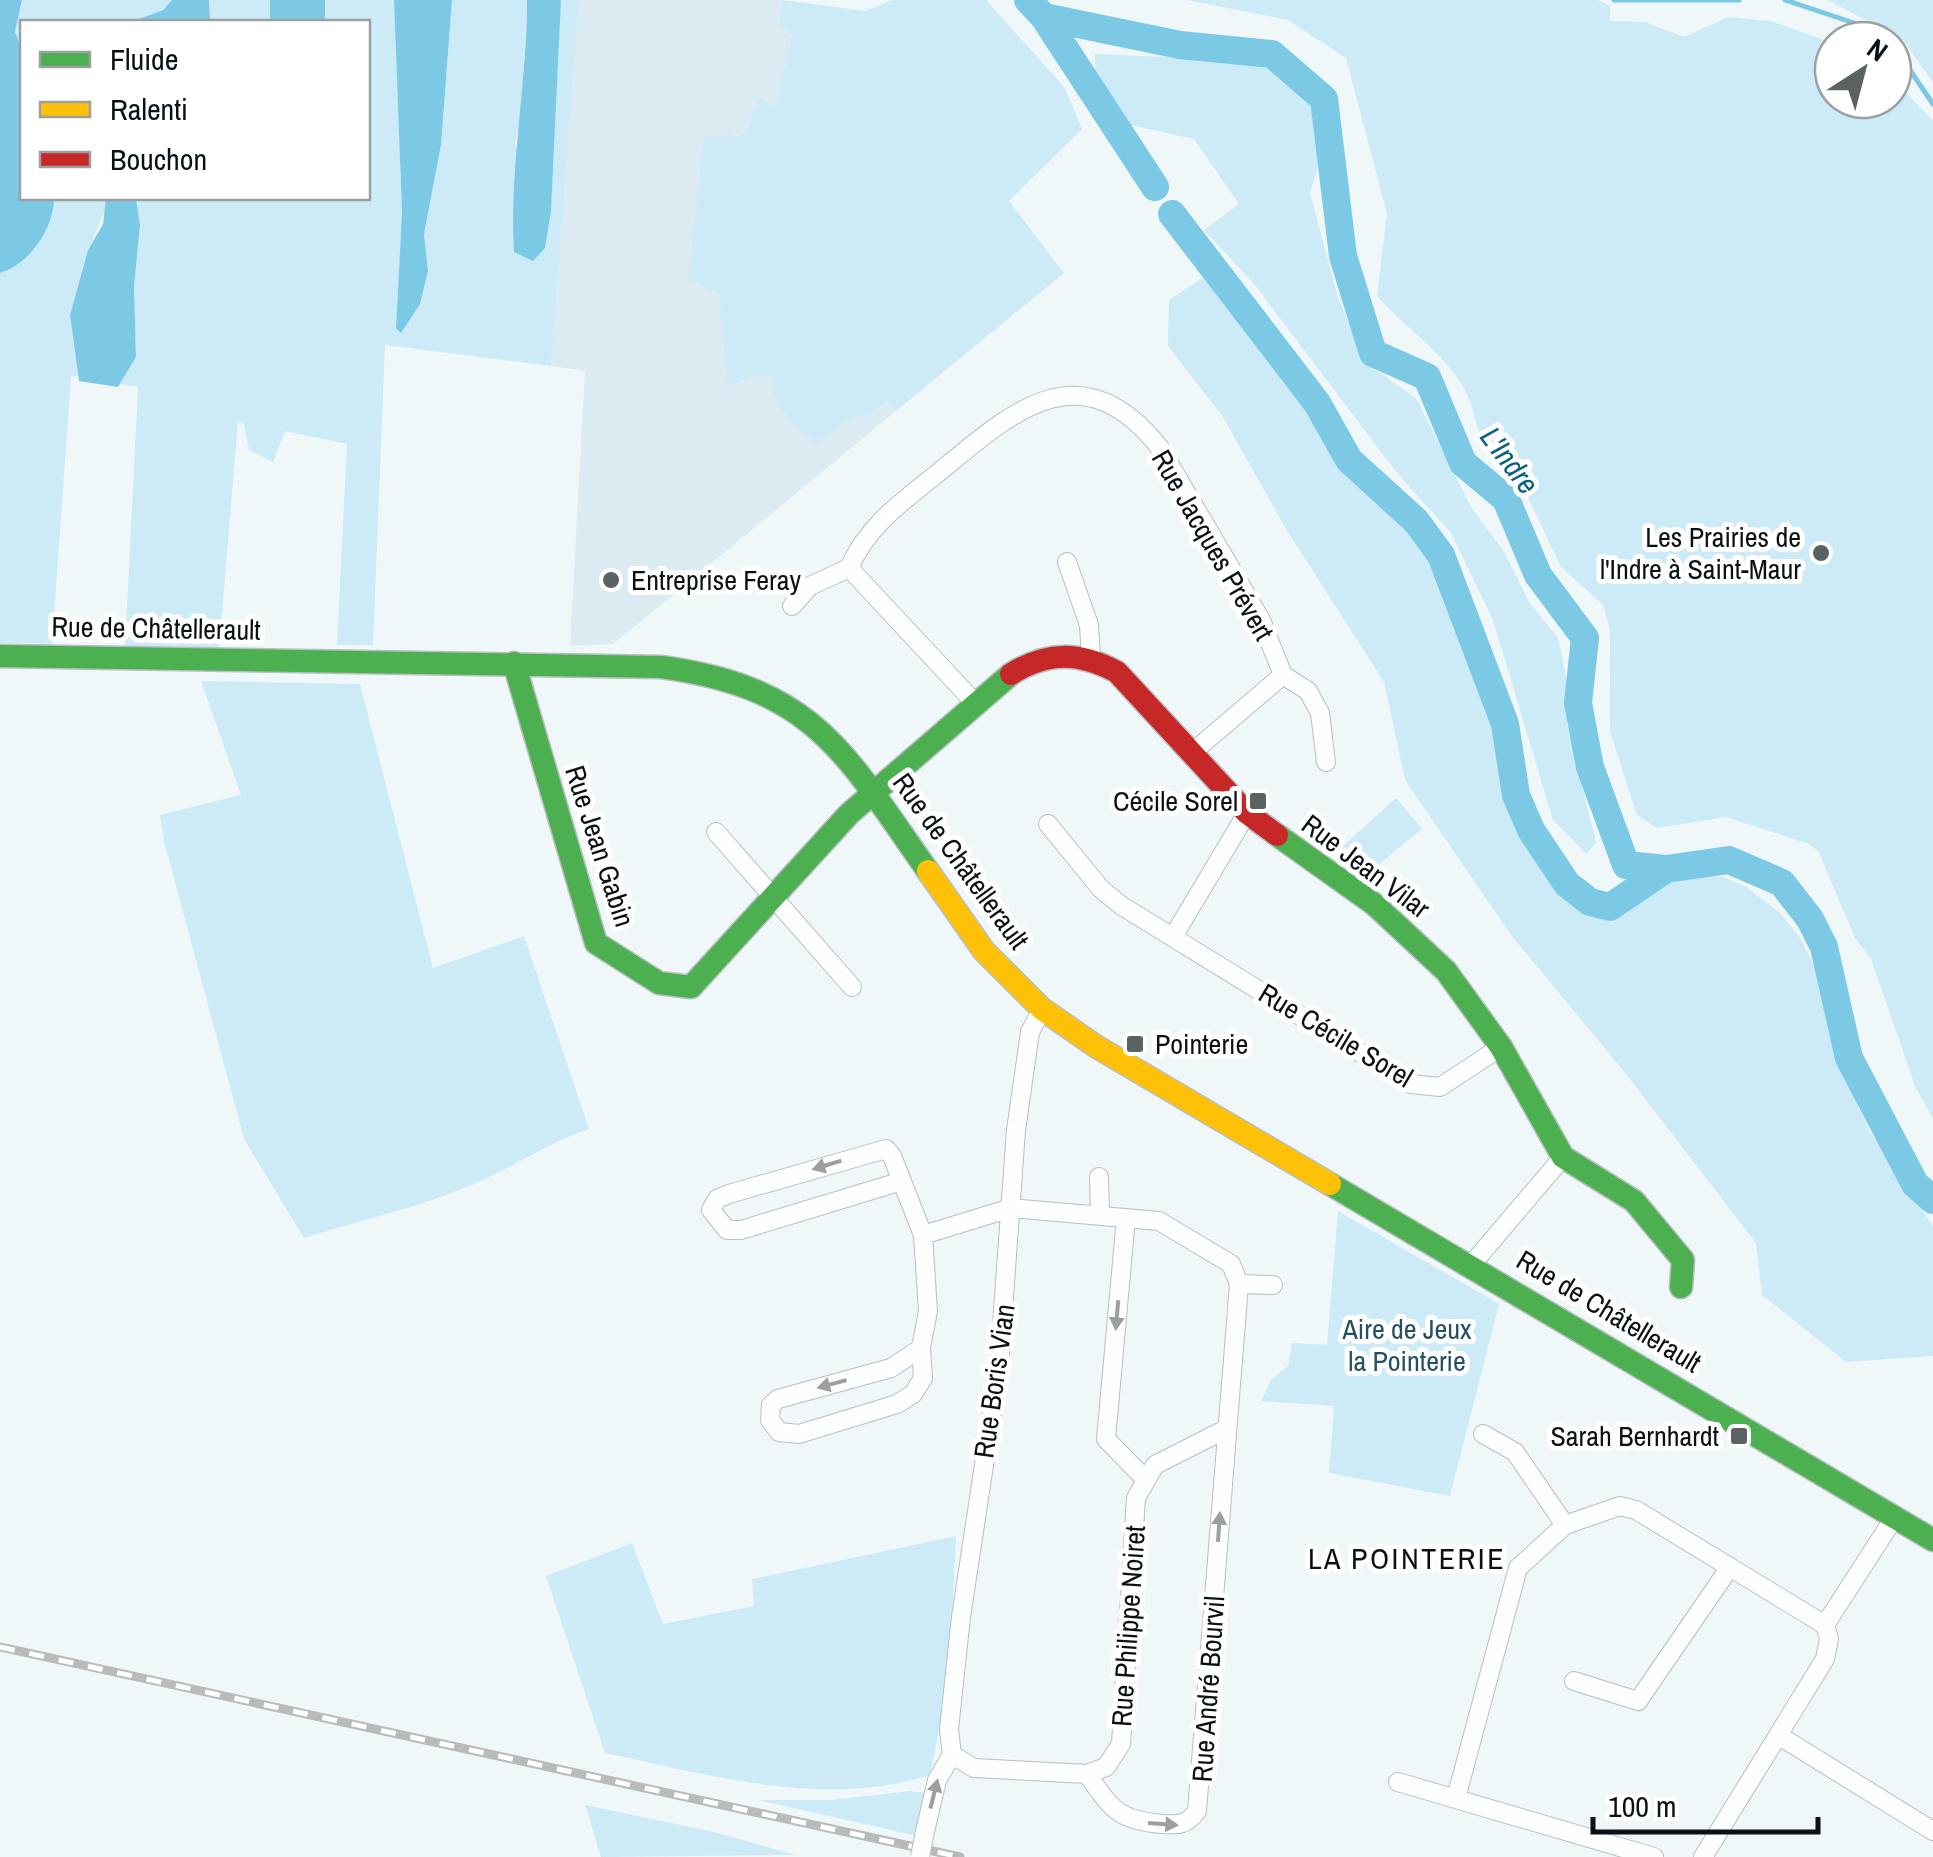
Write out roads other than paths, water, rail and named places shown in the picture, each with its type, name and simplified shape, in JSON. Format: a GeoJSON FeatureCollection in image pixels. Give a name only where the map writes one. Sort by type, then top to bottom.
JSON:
{"type":"FeatureCollection","features":[{"type":"Feature","properties":{"kind":"main road","name":"Rue de Châtellerault"},"geometry":{"type":"LineString","coordinates":[[0,656],[661,667],[728,677],[774,696],[816,724],[874,790],[984,951],[1042,1008],[1097,1047],[1472,1264],[1933,1540]]}},
{"type":"Feature","properties":{"kind":"main road"},"geometry":{"type":"LineString","coordinates":[[874,790],[976,702],[1037,658],[1092,658]]}},
{"type":"Feature","properties":{"kind":"main road","name":"Rue Jean Vilar"},"geometry":{"type":"LineString","coordinates":[[1092,658],[1117,672],[1248,813],[1413,938],[1446,971],[1501,1047],[1563,1156],[1634,1201],[1683,1260],[1681,1287]]}},
{"type":"Feature","properties":{"kind":"main road","name":"Rue Jean Gabin"},"geometry":{"type":"LineString","coordinates":[[514,663],[596,944],[659,983],[691,987],[874,790]]}},
{"type":"Feature","properties":{"kind":"street","name":"Rue Jacques Prévert"},"geometry":{"type":"LineString","coordinates":[[849,568],[872,526],[1026,404],[1050,398],[1096,402],[1120,409],[1142,426],[1160,448],[1261,620],[1283,675],[1308,690],[1320,712],[1326,762]]}},
{"type":"Feature","properties":{"kind":"street"},"geometry":{"type":"LineString","coordinates":[[1067,562],[1078,582],[1089,624],[1092,658]]}},
{"type":"Feature","properties":{"kind":"street"},"geometry":{"type":"LineString","coordinates":[[792,606],[810,586],[849,568],[976,702]]}},
{"type":"Feature","properties":{"kind":"street","name":"Rue Jacques Prévert"},"geometry":{"type":"LineString","coordinates":[[1194,752],[1283,675]]}},
{"type":"Feature","properties":{"kind":"street"},"geometry":{"type":"LineString","coordinates":[[1173,937],[1248,813]]}},
{"type":"Feature","properties":{"kind":"street","name":"Rue Cécile Sorel"},"geometry":{"type":"LineString","coordinates":[[1048,824],[1101,889],[1411,1084],[1440,1087],[1501,1047]]}},
{"type":"Feature","properties":{"kind":"street"},"geometry":{"type":"LineString","coordinates":[[716,832],[852,986]]}},
{"type":"Feature","properties":{"kind":"street","name":"Rue Boris Vian"},"geometry":{"type":"LineString","coordinates":[[952,1755],[950,1728],[961,1617],[999,1366],[1025,1062],[1030,1032],[1042,1008]]}},
{"type":"Feature","properties":{"kind":"street"},"geometry":{"type":"LineString","coordinates":[[902,1181],[741,1230],[727,1230],[712,1210],[717,1200],[729,1194],[886,1149],[902,1181],[923,1235],[928,1310],[921,1348],[923,1378],[913,1394],[897,1404],[799,1434],[779,1432],[770,1420],[771,1405],[778,1398],[891,1368],[921,1348]]}},
{"type":"Feature","properties":{"kind":"street"},"geometry":{"type":"LineString","coordinates":[[1472,1264],[1563,1156]]}},
{"type":"Feature","properties":{"kind":"street"},"geometry":{"type":"LineString","coordinates":[[1099,1176],[1100,1215]]}},
{"type":"Feature","properties":{"kind":"street"},"geometry":{"type":"LineString","coordinates":[[923,1235],[1011,1208],[1159,1221],[1231,1264],[1239,1284],[1273,1285]]}},
{"type":"Feature","properties":{"kind":"street"},"geometry":{"type":"LineString","coordinates":[[1126,1218],[1106,1439],[1146,1480],[1155,1464],[1226,1430]]}},
{"type":"Feature","properties":{"kind":"street","name":"Rue André Bourvil"},"geometry":{"type":"LineString","coordinates":[[1086,1774],[1109,1805],[1130,1821],[1179,1825],[1196,1811],[1239,1284]]}},
{"type":"Feature","properties":{"kind":"street"},"geometry":{"type":"LineString","coordinates":[[1483,1434],[1515,1452],[1565,1525]]}},
{"type":"Feature","properties":{"kind":"street","name":"Rue Philippe Noiret"},"geometry":{"type":"LineString","coordinates":[[1086,1774],[1106,1767],[1120,1744],[1136,1498],[1146,1480]]}},
{"type":"Feature","properties":{"kind":"street"},"geometry":{"type":"LineString","coordinates":[[1456,1798],[1518,1568],[1565,1525],[1620,1506],[1636,1510],[1825,1625],[1829,1639],[1825,1660],[1781,1737],[1703,1857]]}},
{"type":"Feature","properties":{"kind":"street"},"geometry":{"type":"LineString","coordinates":[[1825,1625],[1894,1518]]}},
{"type":"Feature","properties":{"kind":"street"},"geometry":{"type":"LineString","coordinates":[[1574,1681],[1638,1702],[1730,1567]]}},
{"type":"Feature","properties":{"kind":"street"},"geometry":{"type":"LineString","coordinates":[[1781,1737],[1933,1831]]}},
{"type":"Feature","properties":{"kind":"street"},"geometry":{"type":"LineString","coordinates":[[920,1857],[937,1780],[952,1755],[974,1768],[1086,1774]]}},
{"type":"Feature","properties":{"kind":"street"},"geometry":{"type":"LineString","coordinates":[[1398,1782],[1654,1857]]}},
{"type":"Feature","properties":{"kind":"water"},"geometry":{"type":"Polygon","coordinates":[[[0,0],[22,0],[15,32],[20,45],[20,200],[54,200],[50,221],[38,243],[21,262],[0,273],[0,0]]]}},
{"type":"Feature","properties":{"kind":"water"},"geometry":{"type":"Polygon","coordinates":[[[172,0],[209,0],[210,20],[136,20],[163,10],[172,0]]]}},
{"type":"Feature","properties":{"kind":"water"},"geometry":{"type":"Polygon","coordinates":[[[270,0],[325,0],[325,20],[270,20],[270,0]]]}},
{"type":"Feature","properties":{"kind":"water"},"geometry":{"type":"Polygon","coordinates":[[[394,0],[452,0],[441,145],[424,234],[428,271],[420,304],[401,333],[396,328],[402,213],[394,0]]]}},
{"type":"Feature","properties":{"kind":"water"},"geometry":{"type":"Polygon","coordinates":[[[527,0],[561,0],[551,211],[545,248],[533,261],[514,252],[513,220],[527,0]]]}},
{"type":"Feature","properties":{"kind":"water"},"geometry":{"type":"Polygon","coordinates":[[[106,200],[136,200],[140,225],[134,287],[136,357],[118,387],[79,381],[70,315],[88,250],[103,224],[106,200]]]}},
{"type":"Feature","properties":{"kind":"waterway","name":"L'Indre"},"geometry":{"type":"LineString","coordinates":[[1028,0],[1044,17],[1180,45],[1272,54],[1324,99],[1343,256],[1373,353],[1427,377],[1463,463],[1506,499],[1538,575],[1585,638],[1578,703],[1590,767],[1626,865],[1666,869],[1729,860],[1782,883],[1810,919],[1824,947],[1849,1058],[1915,1184],[1933,1200]]}},
{"type":"Feature","properties":{"kind":"waterway"},"geometry":{"type":"LineString","coordinates":[[1614,0],[1739,0]]}},
{"type":"Feature","properties":{"kind":"waterway"},"geometry":{"type":"LineString","coordinates":[[1785,0],[1845,20]]}},
{"type":"Feature","properties":{"kind":"waterway"},"geometry":{"type":"LineString","coordinates":[[1044,17],[1155,187]]}},
{"type":"Feature","properties":{"kind":"waterway"},"geometry":{"type":"LineString","coordinates":[[1913,74],[1933,104]]}},
{"type":"Feature","properties":{"kind":"waterway"},"geometry":{"type":"LineString","coordinates":[[1172,214],[1317,403],[1349,460],[1416,521],[1441,555],[1505,724],[1516,795],[1531,830],[1567,884],[1590,902],[1610,907],[1666,869]]}},
{"type":"Feature","properties":{"kind":"railway"},"geometry":{"type":"LineString","coordinates":[[0,1647],[960,1857]]}},
{"type":"Feature","properties":{"kind":"place","name":"Les Prairies de l'Indre à Saint-Maur"},"geometry":{"type":"Point","coordinates":[1821,553]}},
{"type":"Feature","properties":{"kind":"place","name":"Entreprise Feray"},"geometry":{"type":"Point","coordinates":[611,580]}},
{"type":"Feature","properties":{"kind":"place","name":"Cécile Sorel"},"geometry":{"type":"Point","coordinates":[1258,801]}},
{"type":"Feature","properties":{"kind":"place","name":"Pointerie"},"geometry":{"type":"Point","coordinates":[1135,1044]}},
{"type":"Feature","properties":{"kind":"place","name":"Sarah Bernhardt"},"geometry":{"type":"Point","coordinates":[1739,1436]}},
{"type":"Feature","properties":{"kind":"district","name":"LA POINTERIE"},"geometry":{"type":"Point","coordinates":[1407,1558]}},
{"type":"Feature","properties":{"kind":"park label","name":"Aire de Jeux la Pointerie"},"geometry":{"type":"Point","coordinates":[1407,1345]}}]}
